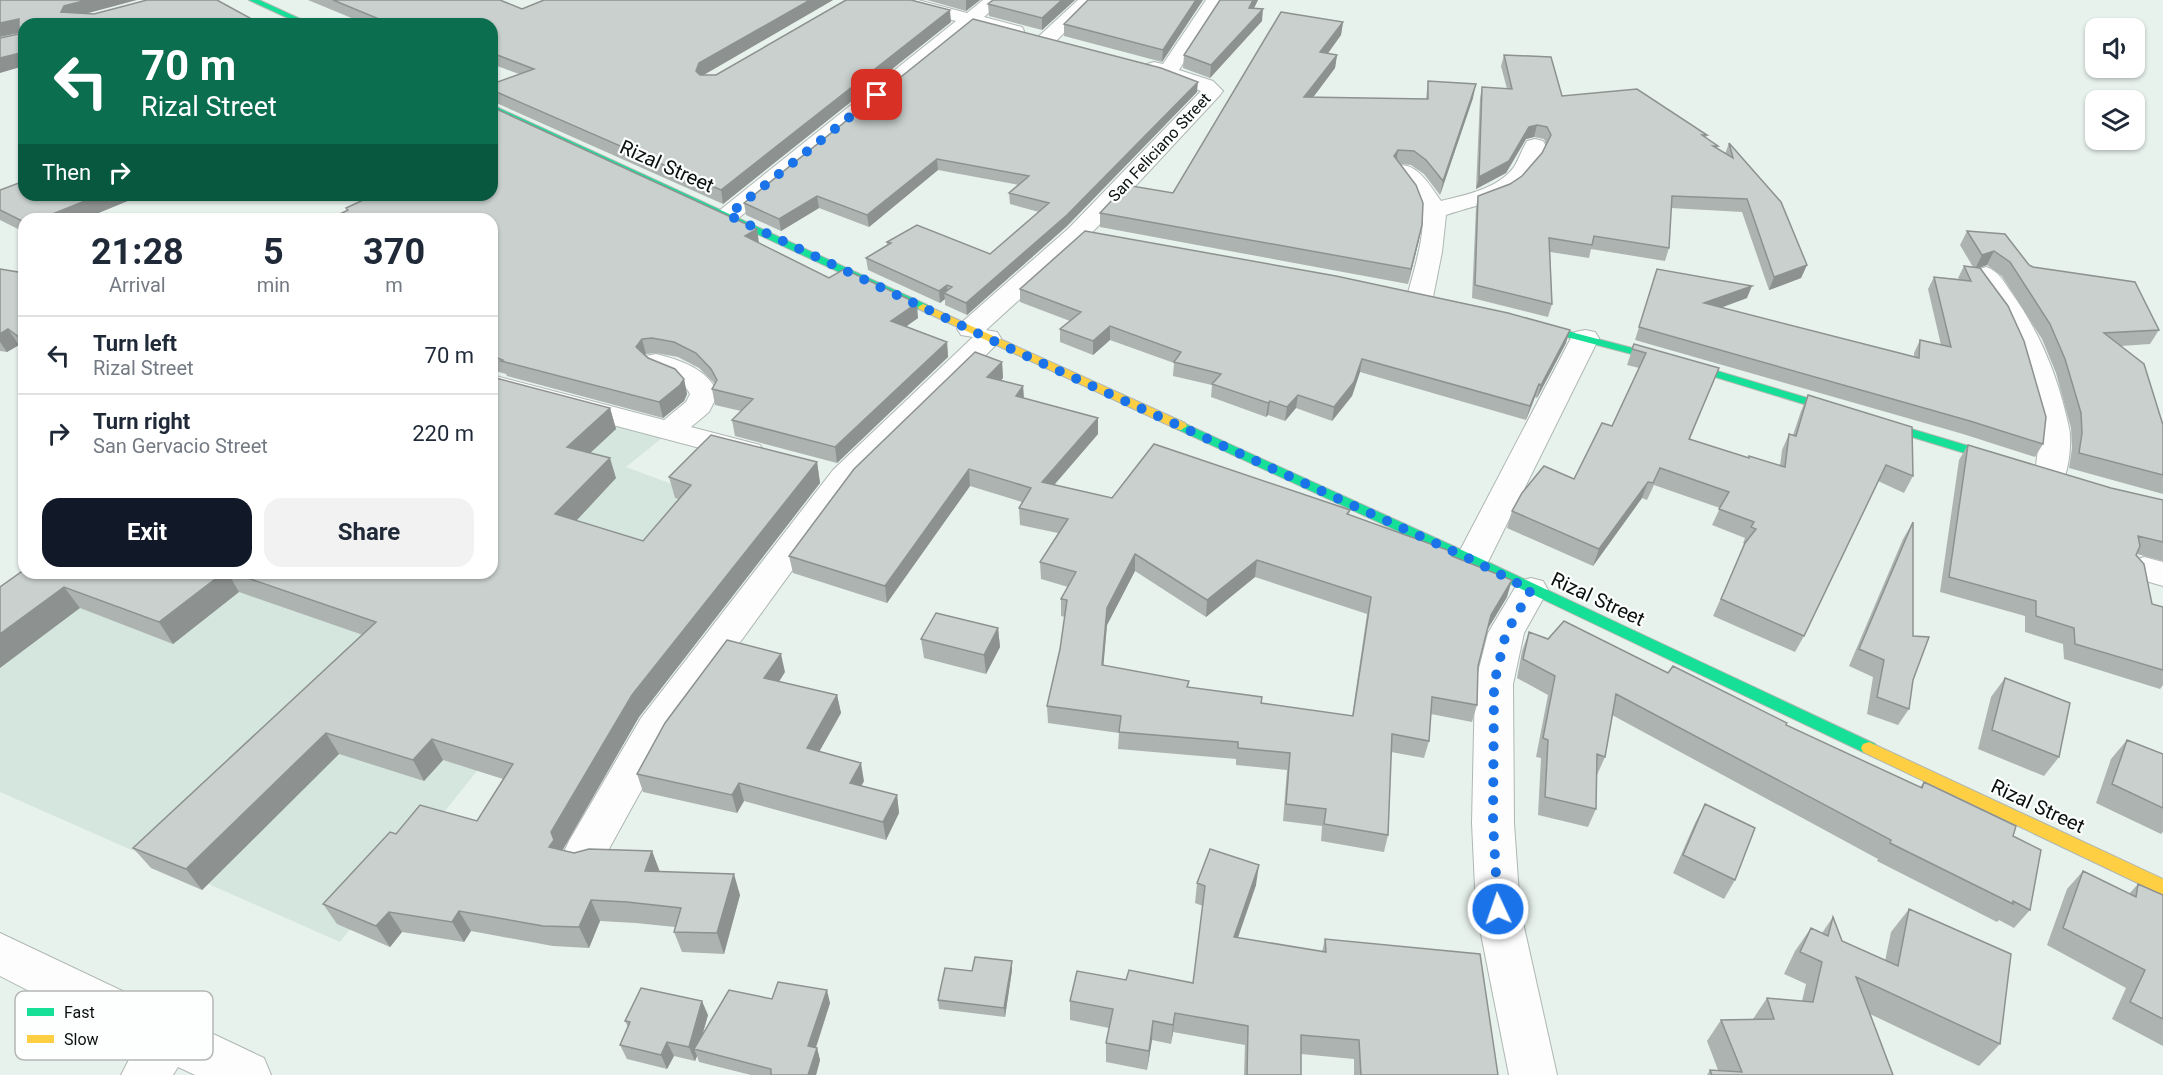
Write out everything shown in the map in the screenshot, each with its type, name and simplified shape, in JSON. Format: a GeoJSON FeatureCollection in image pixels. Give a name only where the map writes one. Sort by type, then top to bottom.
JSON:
{"type":"FeatureCollection","features":[{"type":"Feature","properties":{"kind":"main road"},"geometry":{"type":"LineString","coordinates":[[253,0],[294,18]]}},
{"type":"Feature","properties":{"kind":"main road","name":"Rizal Street"},"geometry":{"type":"LineString","coordinates":[[498,111],[1472,560],[1531,590],[2163,887]]}},
{"type":"Feature","properties":{"kind":"main road"},"geometry":{"type":"LineString","coordinates":[[1517,321],[1704,370],[2018,465]]}},
{"type":"Feature","properties":{"kind":"street"},"geometry":{"type":"LineString","coordinates":[[897,0],[1056,42],[1088,0]]}},
{"type":"Feature","properties":{"kind":"street"},"geometry":{"type":"LineString","coordinates":[[728,215],[994,0]]}},
{"type":"Feature","properties":{"kind":"street"},"geometry":{"type":"LineString","coordinates":[[1168,72],[1215,0]]}},
{"type":"Feature","properties":{"kind":"street","name":"San Feliciano Street"},"geometry":{"type":"LineString","coordinates":[[584,854],[656,729],[827,473],[1084,234],[1213,91],[1206,85],[1134,63]]}},
{"type":"Feature","properties":{"kind":"street"},"geometry":{"type":"LineString","coordinates":[[1434,211],[1504,187],[1517,178],[1525,168],[1535,146]]}},
{"type":"Feature","properties":{"kind":"street"},"geometry":{"type":"LineString","coordinates":[[1404,171],[1434,211],[1432,236],[1420,297]]}},
{"type":"Feature","properties":{"kind":"street"},"geometry":{"type":"LineString","coordinates":[[1986,275],[2016,316],[2033,353],[2055,430],[2051,475]]}},
{"type":"Feature","properties":{"kind":"street"},"geometry":{"type":"LineString","coordinates":[[1472,560],[1585,338]]}},
{"type":"Feature","properties":{"kind":"street"},"geometry":{"type":"LineString","coordinates":[[656,362],[691,377],[702,385],[704,394],[699,406],[669,431]]}},
{"type":"Feature","properties":{"kind":"street"},"geometry":{"type":"LineString","coordinates":[[498,386],[778,460]]}},
{"type":"Feature","properties":{"kind":"street"},"geometry":{"type":"LineString","coordinates":[[1531,590],[1506,633],[1494,684],[1493,823],[1498,909],[1533,1075]]}},
{"type":"Feature","properties":{"kind":"street"},"geometry":{"type":"LineString","coordinates":[[0,953],[57,991]]}},
{"type":"Feature","properties":{"kind":"street"},"geometry":{"type":"LineString","coordinates":[[172,1060],[247,1075]]}},
{"type":"Feature","properties":{"kind":"shaded area"},"geometry":{"type":"Polygon","coordinates":[[[498,391],[666,435],[626,467],[699,494],[340,942],[0,792],[0,612],[45,579],[498,579],[498,391]]]}},
{"type":"Feature","properties":{"kind":"building"},"geometry":{"type":"Polygon","coordinates":[[[0,0],[87,0],[64,6],[61,12],[94,14],[147,0],[217,0],[250,18],[18,18],[0,23],[0,0]]]}},
{"type":"Feature","properties":{"kind":"building"},"geometry":{"type":"Polygon","coordinates":[[[333,0],[500,0],[522,9],[544,0],[810,0],[699,63],[696,71],[700,75],[716,75],[846,0],[911,0],[950,10],[721,190],[498,93],[498,82],[534,69],[498,55],[498,18],[376,18],[333,0]]]}},
{"type":"Feature","properties":{"kind":"building"},"geometry":{"type":"Polygon","coordinates":[[[993,0],[1062,0],[1042,18],[988,4],[993,0]]]}},
{"type":"Feature","properties":{"kind":"building"},"geometry":{"type":"Polygon","coordinates":[[[1088,0],[1196,0],[1163,50],[1064,24],[1088,0]]]}},
{"type":"Feature","properties":{"kind":"building"},"geometry":{"type":"Polygon","coordinates":[[[1220,0],[1253,0],[1249,8],[1263,9],[1211,65],[1184,55],[1220,0]]]}},
{"type":"Feature","properties":{"kind":"building"},"geometry":{"type":"Polygon","coordinates":[[[1281,12],[1343,22],[1320,52],[1337,55],[1304,97],[1428,99],[1428,81],[1476,84],[1443,181],[1426,160],[1414,151],[1398,150],[1394,156],[1416,185],[1423,203],[1422,225],[1411,269],[1100,213],[1126,185],[1173,193],[1281,12]]]}},
{"type":"Feature","properties":{"kind":"building"},"geometry":{"type":"Polygon","coordinates":[[[973,19],[1161,68],[1198,82],[1067,215],[966,303],[944,293],[952,287],[947,285],[939,291],[866,258],[891,243],[887,242],[917,225],[990,254],[1049,203],[1009,193],[1029,176],[937,159],[867,215],[817,196],[779,219],[744,203],[973,19]]]}},
{"type":"Feature","properties":{"kind":"building"},"geometry":{"type":"Polygon","coordinates":[[[18,34],[18,54],[0,58],[0,38],[18,34]]]}},
{"type":"Feature","properties":{"kind":"building"},"geometry":{"type":"Polygon","coordinates":[[[1504,55],[1551,57],[1562,96],[1637,89],[1707,135],[1702,135],[1718,146],[1713,146],[1733,158],[1729,143],[1781,202],[1807,265],[1774,277],[1747,199],[1672,196],[1669,248],[1594,236],[1592,245],[1549,238],[1552,304],[1475,285],[1478,196],[1510,184],[1522,176],[1542,153],[1551,135],[1547,127],[1537,125],[1529,127],[1509,161],[1479,177],[1482,87],[1512,89],[1504,55]]]}},
{"type":"Feature","properties":{"kind":"building"},"geometry":{"type":"Polygon","coordinates":[[[498,110],[757,229],[745,236],[829,278],[844,269],[917,303],[891,321],[947,342],[835,447],[732,420],[753,399],[712,389],[717,380],[711,369],[696,353],[674,342],[652,338],[642,339],[636,347],[648,358],[675,369],[684,379],[659,402],[501,361],[503,360],[498,358],[498,213],[342,213],[348,210],[346,208],[361,201],[498,201],[498,110]]]}},
{"type":"Feature","properties":{"kind":"building"},"geometry":{"type":"Polygon","coordinates":[[[18,183],[18,201],[85,201],[55,213],[18,213],[18,219],[0,210],[0,190],[18,183]]]}},
{"type":"Feature","properties":{"kind":"building"},"geometry":{"type":"Polygon","coordinates":[[[1085,231],[1336,276],[1508,313],[1570,330],[1541,385],[1539,384],[1530,406],[1362,359],[1354,382],[1334,407],[1298,395],[1287,407],[1212,384],[1221,374],[1174,362],[1181,352],[1110,326],[1093,341],[1060,329],[1081,312],[1020,289],[1085,231]]]}},
{"type":"Feature","properties":{"kind":"building"},"geometry":{"type":"Polygon","coordinates":[[[1967,231],[2005,234],[2033,267],[2135,282],[2159,330],[2104,333],[2144,364],[2163,425],[2163,475],[2079,453],[2082,433],[2081,413],[2065,359],[2050,324],[2010,262],[1994,251],[1982,255],[1967,231]]]}},
{"type":"Feature","properties":{"kind":"building"},"geometry":{"type":"Polygon","coordinates":[[[1964,266],[1980,268],[2008,306],[2024,341],[2046,417],[2043,444],[1639,327],[1657,269],[1752,286],[1704,303],[1919,358],[1920,340],[1951,347],[1934,277],[1971,281],[1964,266]]]}},
{"type":"Feature","properties":{"kind":"building"},"geometry":{"type":"Polygon","coordinates":[[[0,269],[18,272],[18,336],[8,329],[0,334],[0,269]]]}},
{"type":"Feature","properties":{"kind":"building"},"geometry":{"type":"Polygon","coordinates":[[[1634,344],[1719,368],[1689,439],[1749,458],[1749,456],[1785,467],[1789,434],[1796,436],[1808,395],[1912,427],[1913,476],[1886,465],[1804,636],[1721,599],[1745,543],[1756,529],[1751,527],[1754,522],[1719,509],[1729,492],[1660,468],[1653,483],[1648,482],[1599,549],[1512,511],[1522,493],[1544,466],[1574,479],[1602,423],[1612,426],[1646,353],[1632,349],[1634,344]]]}},
{"type":"Feature","properties":{"kind":"building"},"geometry":{"type":"Polygon","coordinates":[[[975,352],[1002,362],[987,377],[1023,386],[1016,396],[1098,418],[1042,482],[1112,498],[1154,444],[1350,510],[1347,514],[1453,552],[1452,556],[1512,580],[1491,615],[1478,666],[1477,705],[1432,697],[1429,741],[1392,734],[1388,835],[1324,824],[1326,809],[1286,804],[1290,753],[1238,748],[1238,742],[1119,732],[1121,716],[1047,706],[1060,649],[1067,600],[1061,599],[1076,572],[1040,562],[1068,519],[1019,508],[1031,488],[969,469],[885,586],[789,556],[854,469],[975,352]],[[1135,554],[1107,608],[1102,665],[1189,681],[1187,687],[1262,697],[1261,703],[1353,716],[1371,597],[1257,560],[1207,600],[1135,554]]]}},
{"type":"Feature","properties":{"kind":"building"},"geometry":{"type":"Polygon","coordinates":[[[498,379],[610,408],[567,447],[610,458],[555,514],[643,541],[691,485],[669,477],[711,435],[817,462],[632,695],[551,832],[554,840],[549,847],[574,853],[589,849],[652,851],[645,871],[734,874],[717,933],[674,932],[681,908],[627,902],[591,900],[579,927],[543,926],[459,911],[452,922],[389,912],[376,926],[323,904],[390,832],[396,834],[420,805],[477,821],[513,764],[432,739],[413,760],[326,733],[186,869],[133,848],[376,622],[251,579],[498,579],[498,379]]]}},
{"type":"Feature","properties":{"kind":"building"},"geometry":{"type":"Polygon","coordinates":[[[1968,445],[2111,488],[2163,500],[2163,542],[2138,536],[2140,546],[2136,555],[2144,564],[2152,604],[2163,607],[2163,670],[2075,644],[2074,628],[2036,616],[2036,601],[1949,577],[1968,445]]]}},
{"type":"Feature","properties":{"kind":"building"},"geometry":{"type":"Polygon","coordinates":[[[1913,522],[1913,636],[1929,637],[1913,680],[1909,709],[1877,697],[1884,660],[1859,649],[1913,522]]]}},
{"type":"Feature","properties":{"kind":"building"},"geometry":{"type":"Polygon","coordinates":[[[18,574],[18,579],[215,579],[159,622],[64,587],[0,634],[0,587],[18,574]]]}},
{"type":"Feature","properties":{"kind":"building"},"geometry":{"type":"Polygon","coordinates":[[[936,613],[998,628],[984,655],[921,639],[936,613]]]}},
{"type":"Feature","properties":{"kind":"building"},"geometry":{"type":"Polygon","coordinates":[[[1564,621],[1668,673],[1673,666],[1787,723],[1786,725],[1922,788],[1924,782],[2016,826],[2013,836],[2041,850],[2030,910],[2013,901],[2013,904],[1890,843],[1891,840],[1616,694],[1605,757],[1597,754],[1596,809],[1545,797],[1548,740],[1543,738],[1555,676],[1523,659],[1529,632],[1548,639],[1564,621]]]}},
{"type":"Feature","properties":{"kind":"building"},"geometry":{"type":"Polygon","coordinates":[[[727,640],[781,654],[764,678],[837,695],[807,748],[861,763],[850,783],[897,795],[883,822],[739,783],[732,795],[637,774],[665,723],[727,640]]]}},
{"type":"Feature","properties":{"kind":"building"},"geometry":{"type":"Polygon","coordinates":[[[2005,678],[2070,703],[2059,757],[1992,730],[2005,678]]]}},
{"type":"Feature","properties":{"kind":"building"},"geometry":{"type":"Polygon","coordinates":[[[2127,740],[2163,754],[2163,808],[2112,784],[2127,740]]]}},
{"type":"Feature","properties":{"kind":"building"},"geometry":{"type":"Polygon","coordinates":[[[1705,804],[1755,828],[1735,880],[1683,855],[1705,804]]]}},
{"type":"Feature","properties":{"kind":"building"},"geometry":{"type":"Polygon","coordinates":[[[1210,849],[1259,865],[1234,937],[1326,952],[1325,939],[1480,954],[1498,1075],[1361,1075],[1359,1040],[1301,1035],[1301,1075],[1247,1075],[1248,1026],[1175,1013],[1173,1025],[1153,1021],[1149,1051],[1106,1043],[1113,1009],[1070,1001],[1077,971],[1126,980],[1129,970],[1193,983],[1205,886],[1197,883],[1210,849]]]}},
{"type":"Feature","properties":{"kind":"building"},"geometry":{"type":"Polygon","coordinates":[[[2083,871],[2136,897],[2138,884],[2163,895],[2163,1019],[2130,1002],[2145,970],[2063,928],[2083,871]]]}},
{"type":"Feature","properties":{"kind":"building"},"geometry":{"type":"Polygon","coordinates":[[[1909,909],[2011,954],[2000,1044],[1856,977],[1893,1075],[1712,1075],[1710,1070],[1742,1072],[1721,1020],[1774,1019],[1767,998],[1813,1002],[1822,962],[1800,952],[1811,928],[1828,936],[1833,917],[1842,941],[1898,966],[1909,909]]]}},
{"type":"Feature","properties":{"kind":"building"},"geometry":{"type":"Polygon","coordinates":[[[975,957],[1012,961],[1004,1008],[938,1000],[945,968],[972,971],[975,957]]]}},
{"type":"Feature","properties":{"kind":"building"},"geometry":{"type":"Polygon","coordinates":[[[778,982],[827,990],[808,1046],[817,1048],[808,1075],[771,1075],[771,1069],[694,1049],[729,990],[772,999],[778,982]]]}},
{"type":"Feature","properties":{"kind":"building"},"geometry":{"type":"Polygon","coordinates":[[[641,988],[702,1001],[689,1047],[667,1042],[661,1055],[620,1045],[630,1022],[625,1021],[641,988]]]}},
{"type":"Feature","properties":{"kind":"traffic: fast"},"geometry":{"type":"LineString","coordinates":[[253,0],[294,18]]}},
{"type":"Feature","properties":{"kind":"traffic: fast"},"geometry":{"type":"LineString","coordinates":[[498,111],[923,307]]}},
{"type":"Feature","properties":{"kind":"traffic: fast"},"geometry":{"type":"LineString","coordinates":[[1525,323],[1693,367],[2008,462]]}},
{"type":"Feature","properties":{"kind":"traffic: fast"},"geometry":{"type":"LineString","coordinates":[[1181,426],[1472,560],[1869,748]]}},
{"type":"Feature","properties":{"kind":"traffic: slow"},"geometry":{"type":"LineString","coordinates":[[923,307],[1181,426]]}},
{"type":"Feature","properties":{"kind":"traffic: slow"},"geometry":{"type":"LineString","coordinates":[[1869,748],[2163,887]]}},
{"type":"Feature","properties":{"kind":"route"},"geometry":{"type":"LineString","coordinates":[[877,95],[728,215],[994,341],[1472,560],[1531,590],[1506,633],[1494,684],[1493,823],[1498,909]]}}]}
